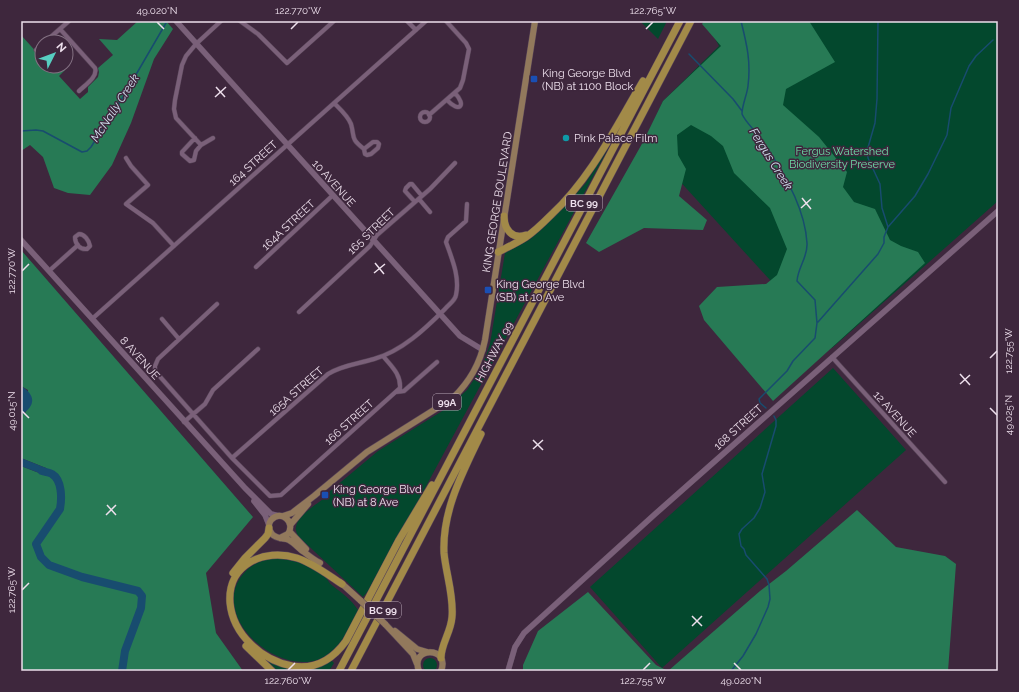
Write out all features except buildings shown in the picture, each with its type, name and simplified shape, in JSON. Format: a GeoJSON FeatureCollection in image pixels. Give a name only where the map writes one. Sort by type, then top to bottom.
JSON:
{"type":"FeatureCollection","features":[{"type":"Feature","properties":{"kind":"highway","name":"HIGHWAY 99"},"geometry":{"type":"LineString","coordinates":[[351,671],[691,21]]}},
{"type":"Feature","properties":{"kind":"highway","name":"HIGHWAY 99"},"geometry":{"type":"LineString","coordinates":[[339,671],[678,24]]}},
{"type":"Feature","properties":{"kind":"highway"},"geometry":{"type":"LineString","coordinates":[[498,252],[525,238],[570,197],[590,171],[678,24]]}},
{"type":"Feature","properties":{"kind":"highway"},"geometry":{"type":"LineString","coordinates":[[504,216],[506,228],[514,236],[522,237],[536,229]]}},
{"type":"Feature","properties":{"kind":"highway"},"geometry":{"type":"LineString","coordinates":[[441,658],[452,617],[451,595],[444,554],[444,535],[448,510],[467,463],[518,353]]}},
{"type":"Feature","properties":{"kind":"highway"},"geometry":{"type":"LineString","coordinates":[[342,584],[298,558],[275,554],[255,559],[244,566],[236,577],[231,590],[230,603],[240,631],[261,653],[273,660],[294,666],[308,666],[319,664],[334,655],[346,640],[399,540],[492,378]]}},
{"type":"Feature","properties":{"kind":"highway"},"geometry":{"type":"LineString","coordinates":[[269,526],[268,534],[265,538],[245,558],[232,575],[226,588],[226,604],[229,619],[236,633],[272,671]]}},
{"type":"Feature","properties":{"kind":"main road","name":"10 AVENUE"},"geometry":{"type":"LineString","coordinates":[[176,21],[440,315],[460,336],[483,350]]}},
{"type":"Feature","properties":{"kind":"main road","name":"KING GEORGE BOULEVARD"},"geometry":{"type":"LineString","coordinates":[[281,516],[292,512],[314,496],[367,452],[453,398],[474,373],[483,350],[535,21]]}},
{"type":"Feature","properties":{"kind":"main road","name":"168 STREET"},"geometry":{"type":"LineString","coordinates":[[508,671],[515,647],[524,633],[998,210]]}},
{"type":"Feature","properties":{"kind":"main road","name":"8 AVENUE"},"geometry":{"type":"LineString","coordinates":[[21,240],[244,488],[271,514],[281,516]]}},
{"type":"Feature","properties":{"kind":"main road","name":"8 AVENUE"},"geometry":{"type":"LineString","coordinates":[[244,488],[265,515],[269,526]]}},
{"type":"Feature","properties":{"kind":"main road","name":"KING GEORGE BOULEVARD"},"geometry":{"type":"LineString","coordinates":[[291,524],[314,496]]}},
{"type":"Feature","properties":{"kind":"main road"},"geometry":{"type":"LineString","coordinates":[[280,538],[286,536],[290,532],[291,524],[288,519],[281,516],[272,520],[269,526],[271,534],[280,538],[292,542],[320,563]]}},
{"type":"Feature","properties":{"kind":"main road"},"geometry":{"type":"LineString","coordinates":[[290,532],[320,563],[385,624],[413,654],[419,671]]}},
{"type":"Feature","properties":{"kind":"main road"},"geometry":{"type":"LineString","coordinates":[[385,624],[415,647],[427,652],[434,652],[441,658],[443,665],[442,671]]}},
{"type":"Feature","properties":{"kind":"main road"},"geometry":{"type":"LineString","coordinates":[[417,664],[420,656],[427,652]]}},
{"type":"Feature","properties":{"kind":"street"},"geometry":{"type":"LineString","coordinates":[[54,34],[69,21]]}},
{"type":"Feature","properties":{"kind":"street"},"geometry":{"type":"LineString","coordinates":[[201,145],[176,118],[174,106],[182,62],[196,44],[221,21]]}},
{"type":"Feature","properties":{"kind":"street"},"geometry":{"type":"LineString","coordinates":[[240,21],[258,34],[287,63],[334,21]]}},
{"type":"Feature","properties":{"kind":"street"},"geometry":{"type":"LineString","coordinates":[[407,21],[416,30]]}},
{"type":"Feature","properties":{"kind":"street","name":"164 STREET"},"geometry":{"type":"LineString","coordinates":[[92,319],[426,21]]}},
{"type":"Feature","properties":{"kind":"street"},"geometry":{"type":"LineString","coordinates":[[429,115],[460,88],[469,49],[466,43],[446,21]]}},
{"type":"Feature","properties":{"kind":"street"},"geometry":{"type":"LineString","coordinates":[[60,29],[96,68],[96,75],[79,91]]}},
{"type":"Feature","properties":{"kind":"street"},"geometry":{"type":"LineString","coordinates":[[447,100],[453,107],[460,106],[461,100],[455,93]]}},
{"type":"Feature","properties":{"kind":"street"},"geometry":{"type":"LineString","coordinates":[[334,103],[347,116],[351,123],[352,136],[364,149]]}},
{"type":"Feature","properties":{"kind":"street"},"geometry":{"type":"LineString","coordinates":[[195,138],[182,152],[182,154],[190,161],[194,160],[196,151],[201,145],[213,138]]}},
{"type":"Feature","properties":{"kind":"street"},"geometry":{"type":"LineString","coordinates":[[126,158],[148,185],[126,204],[153,223],[174,246]]}},
{"type":"Feature","properties":{"kind":"street","name":"165 STREET"},"geometry":{"type":"LineString","coordinates":[[299,312],[370,246],[377,235],[419,199],[455,163]]}},
{"type":"Feature","properties":{"kind":"street","name":"164A STREET"},"geometry":{"type":"LineString","coordinates":[[256,267],[332,196]]}},
{"type":"Feature","properties":{"kind":"street"},"geometry":{"type":"LineString","coordinates":[[419,199],[430,212]]}},
{"type":"Feature","properties":{"kind":"street","name":"165A STREET"},"geometry":{"type":"LineString","coordinates":[[232,458],[328,374],[341,367],[382,356],[392,351],[414,338],[453,302],[456,295],[458,279],[446,242],[448,237],[466,221],[467,204]]}},
{"type":"Feature","properties":{"kind":"street"},"geometry":{"type":"LineString","coordinates":[[49,271],[78,245]]}},
{"type":"Feature","properties":{"kind":"street"},"geometry":{"type":"LineString","coordinates":[[217,304],[179,338],[158,359],[154,366],[155,371],[232,458]]}},
{"type":"Feature","properties":{"kind":"street"},"geometry":{"type":"LineString","coordinates":[[162,319],[179,338]]}},
{"type":"Feature","properties":{"kind":"street"},"geometry":{"type":"LineString","coordinates":[[184,422],[205,404],[213,390],[258,350]]}},
{"type":"Feature","properties":{"kind":"street"},"geometry":{"type":"LineString","coordinates":[[382,356],[397,373],[400,381],[400,388],[396,392]]}},
{"type":"Feature","properties":{"kind":"street","name":"12 AVENUE"},"geometry":{"type":"LineString","coordinates":[[832,357],[944,482]]}},
{"type":"Feature","properties":{"kind":"street","name":"166 STREET"},"geometry":{"type":"LineString","coordinates":[[232,458],[267,494],[274,497],[281,495],[396,392],[404,391],[437,362]]}},
{"type":"Feature","properties":{"kind":"green space"},"geometry":{"type":"Polygon","coordinates":[[[138,21],[166,21],[173,29],[154,59],[131,123],[112,165],[90,195],[68,193],[54,188],[43,157],[30,145],[21,151],[21,35],[34,49],[34,74],[61,74],[59,76],[80,99],[88,92],[88,87],[98,77],[98,68],[113,55],[99,39],[117,40],[138,21]]]}},
{"type":"Feature","properties":{"kind":"green space"},"geometry":{"type":"Polygon","coordinates":[[[640,21],[667,21],[658,39],[640,21]]]}},
{"type":"Feature","properties":{"kind":"green space"},"geometry":{"type":"Polygon","coordinates":[[[704,21],[809,21],[835,62],[786,89],[783,105],[819,137],[847,172],[843,187],[854,202],[875,209],[890,240],[918,252],[925,263],[773,401],[704,320],[699,306],[717,287],[766,284],[777,275],[787,249],[770,208],[734,173],[723,146],[711,136],[691,125],[677,135],[678,155],[686,169],[679,196],[707,220],[703,230],[644,228],[599,252],[586,243],[643,142],[663,101],[721,46],[702,24],[704,21]]]}},
{"type":"Feature","properties":{"kind":"green space","name":"Fergus Watershed Biodiversity Preserve"},"geometry":{"type":"Polygon","coordinates":[[[709,21],[998,21],[998,201],[832,348],[644,142],[663,101],[719,46],[707,24],[709,21]]]}},
{"type":"Feature","properties":{"kind":"green space"},"geometry":{"type":"Polygon","coordinates":[[[609,147],[383,566],[377,573],[369,590],[363,597],[298,536],[296,527],[298,522],[306,512],[378,451],[447,408],[467,390],[482,367],[490,344],[505,253],[529,240],[560,211],[585,184],[609,147]]]}},
{"type":"Feature","properties":{"kind":"green space"},"geometry":{"type":"Polygon","coordinates":[[[21,250],[253,517],[206,573],[216,633],[243,671],[21,671],[21,466],[47,476],[52,474],[46,468],[21,458],[21,415],[26,412],[28,390],[21,386],[21,250]]]}},
{"type":"Feature","properties":{"kind":"green space"},"geometry":{"type":"Polygon","coordinates":[[[833,368],[906,450],[662,668],[590,587],[833,368]]]}},
{"type":"Feature","properties":{"kind":"green space"},"geometry":{"type":"Polygon","coordinates":[[[857,510],[896,547],[945,556],[956,564],[948,671],[668,671],[760,591],[786,571],[857,510]]]}},
{"type":"Feature","properties":{"kind":"green space"},"geometry":{"type":"Polygon","coordinates":[[[272,558],[302,563],[316,570],[350,600],[358,610],[342,641],[327,655],[310,662],[292,661],[274,655],[257,644],[244,629],[236,613],[234,595],[240,578],[246,570],[254,565],[272,558]]]}},
{"type":"Feature","properties":{"kind":"green space"},"geometry":{"type":"Polygon","coordinates":[[[588,592],[656,665],[668,671],[523,671],[523,665],[538,631],[588,592]]]}},
{"type":"Feature","properties":{"kind":"green space"},"geometry":{"type":"Polygon","coordinates":[[[427,658],[433,658],[437,662],[437,668],[433,672],[427,672],[423,668],[423,662],[427,658]]]}},
{"type":"Feature","properties":{"kind":"green space"},"geometry":{"type":"Polygon","coordinates":[[[266,660],[285,666],[332,661],[334,663],[329,671],[278,671],[266,660]]]}},
{"type":"Feature","properties":{"kind":"water"},"geometry":{"type":"Polygon","coordinates":[[[21,386],[26,389],[32,397],[32,404],[26,412],[21,415],[21,386]]]}},
{"type":"Feature","properties":{"kind":"water"},"geometry":{"type":"Polygon","coordinates":[[[21,458],[46,468],[52,474],[47,476],[21,466],[21,458]]]}},
{"type":"Feature","properties":{"kind":"waterway","name":"Fergus Creek"},"geometry":{"type":"LineString","coordinates":[[741,21],[749,61],[748,86],[742,114],[784,174],[802,215],[807,248],[797,281],[815,300],[817,323],[815,338],[793,361],[787,371],[759,399],[760,403],[766,408]]}},
{"type":"Feature","properties":{"kind":"waterway"},"geometry":{"type":"LineString","coordinates":[[878,21],[877,99],[875,123],[867,151],[868,158],[880,184],[882,208],[888,227]]}},
{"type":"Feature","properties":{"kind":"waterway","name":"McNally Creek"},"geometry":{"type":"LineString","coordinates":[[21,131],[43,131],[82,152],[87,151],[123,97],[166,23]]}},
{"type":"Feature","properties":{"kind":"waterway"},"geometry":{"type":"LineString","coordinates":[[818,322],[878,254],[884,243],[884,237],[888,227],[915,196],[928,174],[947,135],[951,108],[969,66],[976,56],[993,40]]}},
{"type":"Feature","properties":{"kind":"waterway"},"geometry":{"type":"LineString","coordinates":[[689,54],[733,99],[742,111]]}},
{"type":"Feature","properties":{"kind":"waterway","name":"Fergus Creek"},"geometry":{"type":"LineString","coordinates":[[731,671],[743,656],[756,634],[770,599],[767,579],[746,555],[741,546],[739,534],[742,529],[754,518],[760,508],[765,492],[762,474],[776,426],[774,416]]}},
{"type":"Feature","properties":{"kind":"waterway"},"geometry":{"type":"LineString","coordinates":[[42,471],[52,474],[58,480],[61,500],[60,509],[36,544],[41,557],[49,565],[82,577],[138,591],[142,596],[141,608],[125,651],[122,671]]}},
{"type":"Feature","properties":{"kind":"place","name":"King George Blvd (NB) at 1100 Block"},"geometry":{"type":"Point","coordinates":[534,79]}},
{"type":"Feature","properties":{"kind":"place","name":"Pink Palace Film"},"geometry":{"type":"Point","coordinates":[566,138]}},
{"type":"Feature","properties":{"kind":"place","name":"King George Blvd (SB) at 10 Ave"},"geometry":{"type":"Point","coordinates":[488,290]}},
{"type":"Feature","properties":{"kind":"place","name":"King George Blvd (NB) at 8 Ave"},"geometry":{"type":"Point","coordinates":[325,495]}}]}
